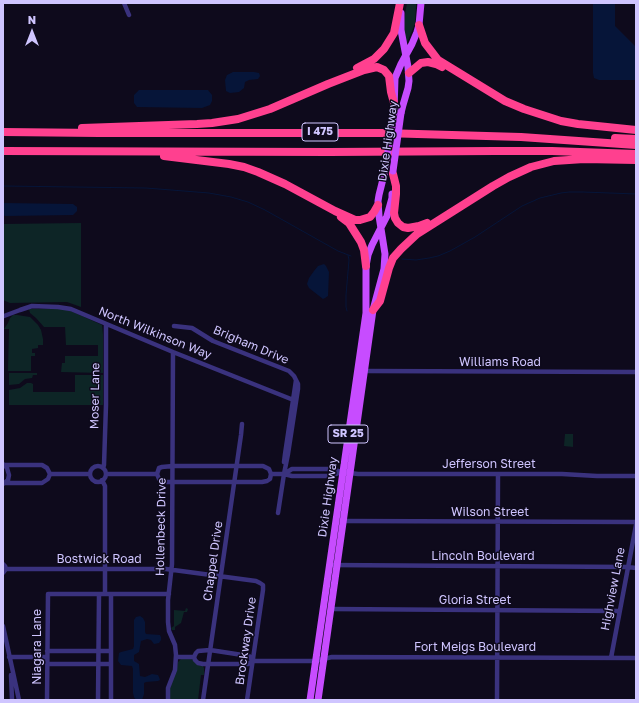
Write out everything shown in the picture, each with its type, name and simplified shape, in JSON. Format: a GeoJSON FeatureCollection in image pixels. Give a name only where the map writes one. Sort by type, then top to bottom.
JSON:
{"type":"FeatureCollection","features":[{"type":"Feature","properties":{"kind":"highway"},"geometry":{"type":"LineString","coordinates":[[328,84],[374,59],[384,49],[394,33],[400,3]]}},
{"type":"Feature","properties":{"kind":"highway"},"geometry":{"type":"LineString","coordinates":[[419,25],[425,43],[430,52],[438,60],[471,82]]}},
{"type":"Feature","properties":{"kind":"highway"},"geometry":{"type":"LineString","coordinates":[[409,73],[420,63],[428,62],[436,64],[505,101],[524,109],[561,121],[636,130]]}},
{"type":"Feature","properties":{"kind":"highway"},"geometry":{"type":"LineString","coordinates":[[3,131],[171,126],[238,119],[264,111],[364,70],[378,67],[390,76],[394,107]]}},
{"type":"Feature","properties":{"kind":"highway"},"geometry":{"type":"LineString","coordinates":[[555,119],[636,125]]}},
{"type":"Feature","properties":{"kind":"highway","name":"I 475"},"geometry":{"type":"LineString","coordinates":[[3,131],[99,133],[383,132],[521,137],[636,145]]}},
{"type":"Feature","properties":{"kind":"highway"},"geometry":{"type":"LineString","coordinates":[[383,132],[560,134],[636,139]]}},
{"type":"Feature","properties":{"kind":"highway","name":"I 475"},"geometry":{"type":"LineString","coordinates":[[3,151],[517,151],[636,154]]}},
{"type":"Feature","properties":{"kind":"highway"},"geometry":{"type":"LineString","coordinates":[[95,151],[158,155],[244,167],[285,184],[335,211],[360,220],[370,217],[378,205]]}},
{"type":"Feature","properties":{"kind":"highway"},"geometry":{"type":"LineString","coordinates":[[390,172],[396,186],[395,218],[403,227],[408,228],[425,224],[485,187],[531,167],[554,162],[584,159],[636,160]]}},
{"type":"Feature","properties":{"kind":"highway"},"geometry":{"type":"LineString","coordinates":[[373,310],[380,301],[393,258],[408,241],[509,177]]}},
{"type":"Feature","properties":{"kind":"highway"},"geometry":{"type":"LineString","coordinates":[[335,211],[349,223],[361,242],[364,250],[366,266]]}},
{"type":"Feature","properties":{"kind":"main road","name":"Dixie Highway"},"geometry":{"type":"LineString","coordinates":[[310,700],[333,565],[343,521],[373,310],[384,269],[385,254],[378,205],[379,195],[390,172],[403,105],[408,88],[409,73],[400,19],[403,3]]}},
{"type":"Feature","properties":{"kind":"main road","name":"Dixie Highway"},"geometry":{"type":"LineString","coordinates":[[318,700],[331,610],[333,565],[342,472],[366,312],[366,266],[372,245],[390,208],[392,198],[390,172],[394,85],[400,67],[412,44],[419,25],[421,3]]}},
{"type":"Feature","properties":{"kind":"street"},"geometry":{"type":"LineString","coordinates":[[124,3],[129,15]]}},
{"type":"Feature","properties":{"kind":"street","name":"North Wilkinson Way"},"geometry":{"type":"LineString","coordinates":[[4,322],[4,315],[32,306],[58,306],[71,309],[173,352],[294,400]]}},
{"type":"Feature","properties":{"kind":"street","name":"Moser Lane"},"geometry":{"type":"LineString","coordinates":[[103,468],[106,405],[106,324]]}},
{"type":"Feature","properties":{"kind":"street","name":"Brigham Drive"},"geometry":{"type":"LineString","coordinates":[[174,326],[192,328],[213,341],[289,372],[294,376],[298,386],[294,400],[288,454],[278,513]]}},
{"type":"Feature","properties":{"kind":"street","name":"Hollenbeck Drive"},"geometry":{"type":"LineString","coordinates":[[168,700],[168,688],[174,670],[176,657],[175,645],[168,627],[169,594],[172,570],[173,352]]}},
{"type":"Feature","properties":{"kind":"street","name":"Williams Road"},"geometry":{"type":"LineString","coordinates":[[365,371],[636,372]]}},
{"type":"Feature","properties":{"kind":"street","name":"Chappel Drive"},"geometry":{"type":"LineString","coordinates":[[203,700],[242,424]]}},
{"type":"Feature","properties":{"kind":"street"},"geometry":{"type":"LineString","coordinates":[[3,464],[42,465],[47,468],[50,474]]}},
{"type":"Feature","properties":{"kind":"street"},"geometry":{"type":"LineString","coordinates":[[3,464],[9,472],[8,480],[4,484]]}},
{"type":"Feature","properties":{"kind":"street"},"geometry":{"type":"LineString","coordinates":[[90,474],[95,466],[103,468],[106,474]]}},
{"type":"Feature","properties":{"kind":"street"},"geometry":{"type":"LineString","coordinates":[[237,466],[263,466],[269,469],[271,474],[270,479],[265,482],[172,482],[161,480],[157,474],[159,468],[162,467],[237,466]]}},
{"type":"Feature","properties":{"kind":"street","name":"Jefferson Street"},"geometry":{"type":"LineString","coordinates":[[271,474],[284,474],[292,469],[330,469],[358,474],[562,474],[636,476]]}},
{"type":"Feature","properties":{"kind":"street"},"geometry":{"type":"LineString","coordinates":[[50,474],[90,474]]}},
{"type":"Feature","properties":{"kind":"street"},"geometry":{"type":"LineString","coordinates":[[4,484],[42,483],[48,479],[50,474]]}},
{"type":"Feature","properties":{"kind":"street"},"geometry":{"type":"LineString","coordinates":[[90,474],[95,480],[102,480]]}},
{"type":"Feature","properties":{"kind":"street"},"geometry":{"type":"LineString","coordinates":[[106,474],[157,474]]}},
{"type":"Feature","properties":{"kind":"street"},"geometry":{"type":"LineString","coordinates":[[102,480],[106,474]]}},
{"type":"Feature","properties":{"kind":"street"},"geometry":{"type":"LineString","coordinates":[[497,700],[498,474]]}},
{"type":"Feature","properties":{"kind":"street"},"geometry":{"type":"LineString","coordinates":[[102,480],[105,486],[105,594]]}},
{"type":"Feature","properties":{"kind":"street","name":"Wilson Street"},"geometry":{"type":"LineString","coordinates":[[343,521],[636,524]]}},
{"type":"Feature","properties":{"kind":"street","name":"Highview Lane"},"geometry":{"type":"LineString","coordinates":[[611,658],[636,524]]}},
{"type":"Feature","properties":{"kind":"street","name":"Lincoln Boulevard"},"geometry":{"type":"LineString","coordinates":[[333,565],[636,568]]}},
{"type":"Feature","properties":{"kind":"street","name":"Bostwick Road"},"geometry":{"type":"LineString","coordinates":[[4,569],[172,570],[256,581],[260,582],[262,585]]}},
{"type":"Feature","properties":{"kind":"street","name":"Brockway Drive"},"geometry":{"type":"LineString","coordinates":[[247,700],[263,590],[262,585]]}},
{"type":"Feature","properties":{"kind":"street","name":"Niagara Lane"},"geometry":{"type":"LineString","coordinates":[[47,700],[48,594],[99,594]]}},
{"type":"Feature","properties":{"kind":"street"},"geometry":{"type":"LineString","coordinates":[[98,700],[99,594],[169,594]]}},
{"type":"Feature","properties":{"kind":"street"},"geometry":{"type":"LineString","coordinates":[[111,594],[111,700]]}},
{"type":"Feature","properties":{"kind":"street","name":"Gloria Street"},"geometry":{"type":"LineString","coordinates":[[331,610],[619,611]]}},
{"type":"Feature","properties":{"kind":"street"},"geometry":{"type":"LineString","coordinates":[[3,626],[19,700]]}},
{"type":"Feature","properties":{"kind":"street"},"geometry":{"type":"LineString","coordinates":[[210,650],[249,656],[253,661],[248,664],[203,664],[198,663],[194,657],[198,651],[210,650]]}},
{"type":"Feature","properties":{"kind":"street"},"geometry":{"type":"LineString","coordinates":[[47,651],[111,651]]}},
{"type":"Feature","properties":{"kind":"street"},"geometry":{"type":"LineString","coordinates":[[9,657],[47,657]]}},
{"type":"Feature","properties":{"kind":"street"},"geometry":{"type":"LineString","coordinates":[[9,657],[12,681],[12,700]]}},
{"type":"Feature","properties":{"kind":"street"},"geometry":{"type":"LineString","coordinates":[[176,657],[194,657]]}},
{"type":"Feature","properties":{"kind":"street","name":"Fort Meigs Boulevard"},"geometry":{"type":"LineString","coordinates":[[253,661],[316,661],[332,657],[636,658]]}},
{"type":"Feature","properties":{"kind":"street"},"geometry":{"type":"LineString","coordinates":[[47,664],[111,664]]}},
{"type":"Feature","properties":{"kind":"green space"},"geometry":{"type":"Polygon","coordinates":[[[407,3],[416,3],[416,7],[415,23],[406,45],[404,36],[404,20],[407,3]]]}},
{"type":"Feature","properties":{"kind":"green space"},"geometry":{"type":"Polygon","coordinates":[[[81,223],[81,307],[67,302],[10,303],[3,300],[3,224],[81,223]]]}},
{"type":"Feature","properties":{"kind":"green space"},"geometry":{"type":"Polygon","coordinates":[[[29,309],[63,309],[102,325],[103,373],[61,372],[62,363],[65,363],[65,356],[98,356],[98,345],[66,345],[65,327],[44,327],[30,313],[29,309]]]}},
{"type":"Feature","properties":{"kind":"green space"},"geometry":{"type":"Polygon","coordinates":[[[13,315],[30,317],[41,330],[43,345],[38,345],[38,348],[32,349],[32,353],[35,353],[35,356],[31,356],[31,371],[8,371],[9,329],[4,329],[13,315]]]}},
{"type":"Feature","properties":{"kind":"green space"},"geometry":{"type":"Polygon","coordinates":[[[9,373],[37,373],[37,375],[33,375],[32,378],[25,379],[19,384],[9,385],[9,373]]]}},
{"type":"Feature","properties":{"kind":"green space"},"geometry":{"type":"Polygon","coordinates":[[[75,375],[103,375],[103,405],[9,405],[9,390],[20,388],[27,383],[33,384],[33,392],[75,392],[75,375]]]}},
{"type":"Feature","properties":{"kind":"green space"},"geometry":{"type":"Polygon","coordinates":[[[565,434],[573,434],[573,447],[564,446],[565,434]]]}},
{"type":"Feature","properties":{"kind":"green space"},"geometry":{"type":"Polygon","coordinates":[[[186,608],[188,609],[187,612],[184,612],[181,623],[175,627],[175,630],[172,630],[171,628],[174,626],[174,610],[185,611],[186,608]]]}},
{"type":"Feature","properties":{"kind":"green space"},"geometry":{"type":"Polygon","coordinates":[[[181,659],[192,659],[204,668],[204,675],[201,675],[198,700],[170,700],[170,687],[178,662],[181,659]]]}},
{"type":"Feature","properties":{"kind":"water"},"geometry":{"type":"Polygon","coordinates":[[[593,3],[615,3],[615,26],[636,47],[636,80],[599,80],[594,78],[593,3]]]}},
{"type":"Feature","properties":{"kind":"water"},"geometry":{"type":"Polygon","coordinates":[[[233,72],[254,72],[259,73],[260,76],[258,79],[245,82],[244,88],[239,92],[230,93],[226,91],[225,80],[227,75],[233,72]]]}},
{"type":"Feature","properties":{"kind":"water"},"geometry":{"type":"Polygon","coordinates":[[[139,90],[208,90],[212,95],[212,101],[210,105],[202,108],[137,107],[134,103],[134,95],[139,90]]]}},
{"type":"Feature","properties":{"kind":"water"},"geometry":{"type":"Polygon","coordinates":[[[3,203],[73,204],[77,207],[77,211],[73,215],[5,216],[3,215],[3,203]]]}},
{"type":"Feature","properties":{"kind":"water"},"geometry":{"type":"Polygon","coordinates":[[[324,264],[329,272],[328,296],[323,299],[309,288],[307,284],[309,278],[318,266],[324,264]]]}},
{"type":"Feature","properties":{"kind":"water"},"geometry":{"type":"Polygon","coordinates":[[[140,616],[145,622],[146,634],[160,635],[161,640],[159,643],[154,644],[151,640],[147,639],[141,641],[139,652],[134,655],[134,661],[139,664],[140,676],[145,677],[152,674],[158,675],[160,680],[144,683],[144,694],[142,700],[136,700],[133,693],[132,666],[121,665],[118,661],[119,653],[133,649],[134,620],[136,617],[140,616]]]}},
{"type":"Feature","properties":{"kind":"waterway"},"geometry":{"type":"LineString","coordinates":[[3,186],[146,188],[209,193],[231,197],[248,202],[265,210],[338,251],[351,256]]}},
{"type":"Feature","properties":{"kind":"waterway"},"geometry":{"type":"LineString","coordinates":[[402,259],[416,260],[429,258],[450,251],[475,237],[522,206],[540,198],[569,192],[636,194]]}},
{"type":"Feature","properties":{"kind":"waterway"},"geometry":{"type":"LineString","coordinates":[[347,311],[346,295],[349,260],[348,255]]}}]}
